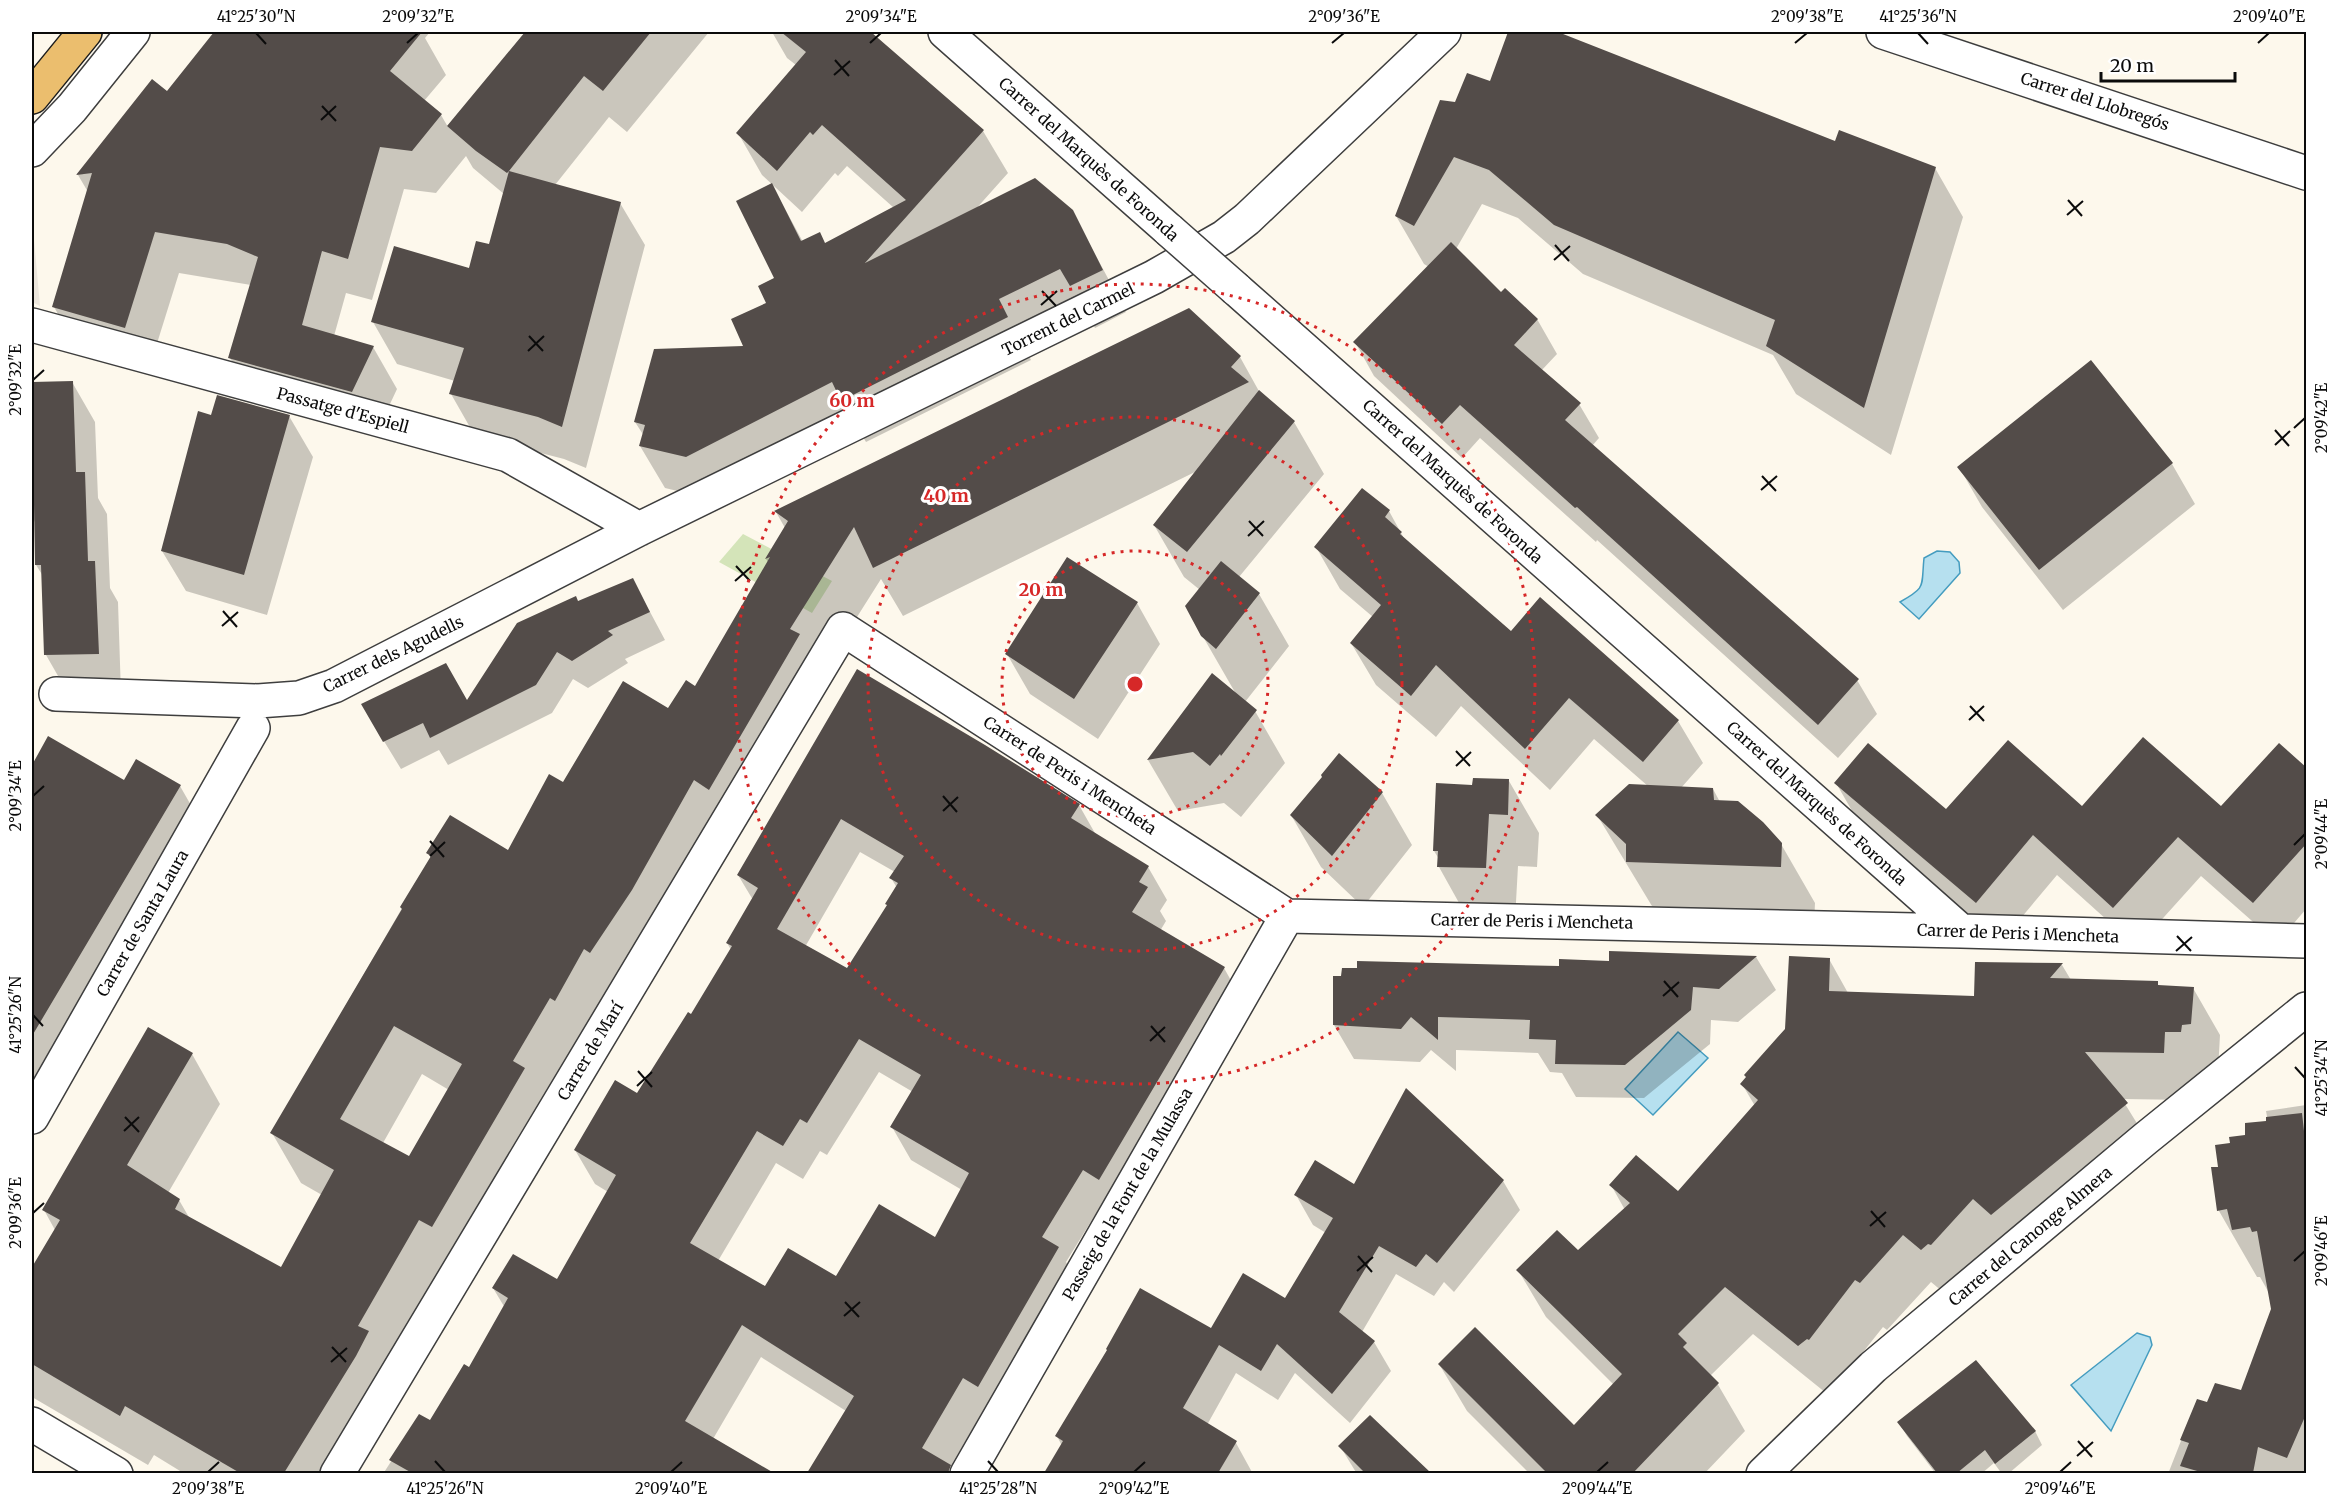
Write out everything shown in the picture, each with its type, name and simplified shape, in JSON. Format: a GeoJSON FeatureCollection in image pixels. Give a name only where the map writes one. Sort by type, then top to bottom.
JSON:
{"type":"FeatureCollection","features":[{"type":"Feature","properties":{"kind":"main road"},"geometry":{"type":"LineString","coordinates":[[32,97],[85,32]]}},
{"type":"Feature","properties":{"kind":"street"},"geometry":{"type":"LineString","coordinates":[[32,150],[72,108],[133,32]]}},
{"type":"Feature","properties":{"kind":"street","name":"Carrer del Marquès de Foronda"},"geometry":{"type":"LineString","coordinates":[[945,32],[1961,931]]}},
{"type":"Feature","properties":{"kind":"street","name":"Torrent del Carmel"},"geometry":{"type":"LineString","coordinates":[[639,529],[1154,277],[1224,237],[1247,219],[1444,32]]}},
{"type":"Feature","properties":{"kind":"street","name":"Carrer del Llobregós"},"geometry":{"type":"LineString","coordinates":[[1883,32],[2307,173]]}},
{"type":"Feature","properties":{"kind":"street","name":"Passatge d'Espiell"},"geometry":{"type":"LineString","coordinates":[[32,324],[508,455],[639,529]]}},
{"type":"Feature","properties":{"kind":"street","name":"Carrer dels Agudells"},"geometry":{"type":"LineString","coordinates":[[56,694],[258,701],[299,698],[334,686],[639,529]]}},
{"type":"Feature","properties":{"kind":"street","name":"Carrer de Peris i Mencheta"},"geometry":{"type":"LineString","coordinates":[[843,629],[1287,916],[2307,941]]}},
{"type":"Feature","properties":{"kind":"street","name":"Carrer de Marí"},"geometry":{"type":"LineString","coordinates":[[337,1473],[843,629]]}},
{"type":"Feature","properties":{"kind":"street","name":"Carrer de Santa Laura"},"geometry":{"type":"LineString","coordinates":[[32,1117],[253,728]]}},
{"type":"Feature","properties":{"kind":"street","name":"Passeig de la Font de la Mulassa"},"geometry":{"type":"LineString","coordinates":[[967,1473],[1287,916]]}},
{"type":"Feature","properties":{"kind":"street","name":"Carrer del Canonge Almera"},"geometry":{"type":"LineString","coordinates":[[1763,1473],[1873,1367],[2145,1139],[2307,1009]]}},
{"type":"Feature","properties":{"kind":"street"},"geometry":{"type":"LineString","coordinates":[[32,1424],[116,1473]]}},
{"type":"Feature","properties":{"kind":"green space"},"geometry":{"type":"Polygon","coordinates":[[[743,534],[832,581],[812,613],[719,562],[743,534]]]}},
{"type":"Feature","properties":{"kind":"shaded area"},"geometry":{"type":"Polygon","coordinates":[[[32,217],[40,306],[32,302],[32,217]]]}},
{"type":"Feature","properties":{"kind":"water"},"geometry":{"type":"Polygon","coordinates":[[[1937,551],[1950,552],[1959,562],[1960,573],[1919,619],[1900,602],[1919,589],[1924,558],[1937,551]]]}},
{"type":"Feature","properties":{"kind":"water"},"geometry":{"type":"Polygon","coordinates":[[[1678,1032],[1708,1058],[1653,1115],[1625,1089],[1678,1032]]]}},
{"type":"Feature","properties":{"kind":"water"},"geometry":{"type":"Polygon","coordinates":[[[2137,1333],[2150,1337],[2152,1345],[2111,1431],[2071,1385],[2137,1333]]]}},
{"type":"Feature","properties":{"kind":"building"},"geometry":{"type":"Polygon","coordinates":[[[214,32],[422,32],[390,71],[442,114],[412,151],[380,147],[348,259],[322,251],[302,325],[374,346],[352,392],[228,358],[258,257],[227,244],[155,232],[125,328],[52,307],[92,173],[76,175],[152,79],[167,91],[214,32]]]}},
{"type":"Feature","properties":{"kind":"building"},"geometry":{"type":"Polygon","coordinates":[[[525,32],[651,32],[603,91],[584,76],[507,173],[447,126],[525,32]]]}},
{"type":"Feature","properties":{"kind":"building"},"geometry":{"type":"Polygon","coordinates":[[[781,32],[871,32],[984,130],[865,263],[1035,178],[1073,210],[1103,270],[1070,286],[1060,269],[999,299],[1008,317],[841,401],[832,382],[686,457],[639,446],[645,425],[634,422],[654,349],[743,346],[731,319],[766,303],[758,286],[774,278],[736,201],[772,183],[801,241],[820,232],[825,243],[906,200],[822,125],[813,135],[810,132],[777,171],[736,133],[806,52],[781,32]]]}},
{"type":"Feature","properties":{"kind":"building"},"geometry":{"type":"Polygon","coordinates":[[[1508,32],[1558,32],[1835,141],[1839,130],[1936,167],[1864,408],[1766,346],[1775,320],[1554,225],[1489,170],[1454,157],[1414,226],[1395,216],[1440,100],[1455,102],[1467,73],[1490,81],[1508,32]]]}},
{"type":"Feature","properties":{"kind":"building"},"geometry":{"type":"Polygon","coordinates":[[[509,171],[621,202],[562,427],[538,417],[449,394],[464,348],[371,322],[394,246],[469,268],[476,241],[489,244],[509,171]]]}},
{"type":"Feature","properties":{"kind":"building"},"geometry":{"type":"Polygon","coordinates":[[[1451,242],[1501,292],[1505,288],[1538,319],[1514,345],[1581,403],[1565,420],[1859,679],[1818,725],[1577,507],[1575,508],[1460,405],[1442,424],[1353,342],[1451,242]]]}},
{"type":"Feature","properties":{"kind":"building"},"geometry":{"type":"Polygon","coordinates":[[[1189,308],[1241,356],[1231,367],[1249,382],[873,568],[854,527],[790,629],[800,634],[709,790],[694,780],[632,890],[590,953],[584,949],[555,1001],[550,998],[513,1061],[525,1068],[432,1227],[419,1220],[358,1326],[369,1331],[356,1356],[284,1473],[240,1473],[125,1406],[120,1416],[32,1364],[32,1267],[60,1220],[42,1210],[148,1027],[193,1053],[127,1165],[180,1199],[175,1209],[281,1267],[334,1170],[270,1133],[402,909],[400,907],[431,856],[426,853],[450,815],[508,850],[549,774],[563,782],[623,681],[668,708],[686,680],[695,686],[770,557],[765,559],[788,521],[774,511],[1189,308]],[[394,1026],[340,1119],[409,1156],[462,1064],[394,1026]]]}},
{"type":"Feature","properties":{"kind":"building"},"geometry":{"type":"Polygon","coordinates":[[[2091,360],[2173,463],[2039,570],[1957,467],[2091,360]]]}},
{"type":"Feature","properties":{"kind":"building"},"geometry":{"type":"Polygon","coordinates":[[[73,381],[76,472],[85,472],[88,561],[95,561],[99,654],[44,655],[41,565],[35,565],[32,382],[73,381]]]}},
{"type":"Feature","properties":{"kind":"building"},"geometry":{"type":"Polygon","coordinates":[[[1259,390],[1295,421],[1187,552],[1153,525],[1259,390]]]}},
{"type":"Feature","properties":{"kind":"building"},"geometry":{"type":"Polygon","coordinates":[[[217,395],[290,415],[244,575],[161,551],[198,411],[211,415],[217,395]]]}},
{"type":"Feature","properties":{"kind":"building"},"geometry":{"type":"Polygon","coordinates":[[[1362,488],[1390,510],[1385,517],[1402,532],[1400,534],[1511,631],[1540,597],[1679,720],[1643,762],[1569,698],[1525,749],[1436,665],[1411,696],[1350,643],[1381,605],[1314,547],[1362,488]]]}},
{"type":"Feature","properties":{"kind":"building"},"geometry":{"type":"Polygon","coordinates":[[[1067,557],[1138,602],[1074,699],[1005,654],[1067,557]]]}},
{"type":"Feature","properties":{"kind":"building"},"geometry":{"type":"Polygon","coordinates":[[[1221,561],[1260,593],[1216,649],[1201,636],[1185,606],[1221,561]]]}},
{"type":"Feature","properties":{"kind":"building"},"geometry":{"type":"Polygon","coordinates":[[[633,578],[650,612],[608,631],[613,635],[572,661],[557,652],[536,685],[430,738],[423,723],[383,742],[361,704],[446,663],[467,700],[517,623],[576,596],[578,601],[633,578]]]}},
{"type":"Feature","properties":{"kind":"building"},"geometry":{"type":"Polygon","coordinates":[[[857,669],[1080,804],[1071,818],[1149,866],[1139,882],[1148,887],[1132,912],[1225,967],[1099,1180],[1083,1170],[1042,1237],[1059,1247],[978,1387],[963,1378],[922,1448],[951,1465],[948,1473],[807,1473],[854,1396],[742,1325],[685,1421],[774,1473],[412,1473],[389,1460],[419,1414],[430,1420],[464,1364],[469,1367],[508,1298],[492,1288],[513,1254],[557,1279],[616,1175],[574,1150],[615,1080],[637,1093],[688,1012],[691,1014],[732,946],[726,943],[758,888],[737,875],[857,669]],[[841,819],[777,929],[847,968],[887,905],[885,904],[898,883],[889,878],[904,856],[841,819]],[[859,1039],[807,1123],[800,1119],[783,1146],[757,1131],[690,1243],[765,1286],[788,1248],[836,1276],[879,1204],[935,1237],[969,1173],[890,1127],[921,1075],[859,1039]]]}},
{"type":"Feature","properties":{"kind":"building"},"geometry":{"type":"Polygon","coordinates":[[[1212,673],[1257,710],[1221,756],[1220,754],[1210,766],[1193,752],[1147,760],[1212,673]]]}},
{"type":"Feature","properties":{"kind":"building"},"geometry":{"type":"Polygon","coordinates":[[[48,736],[124,780],[136,759],[181,785],[32,1036],[32,765],[48,736]]]}},
{"type":"Feature","properties":{"kind":"building"},"geometry":{"type":"Polygon","coordinates":[[[2143,737],[2221,806],[2279,743],[2307,768],[2307,843],[2253,903],[2178,837],[2113,908],[2033,835],[1976,903],[1834,783],[1868,743],[1946,809],[2008,740],[2082,806],[2143,737]]]}},
{"type":"Feature","properties":{"kind":"building"},"geometry":{"type":"Polygon","coordinates":[[[1339,753],[1383,792],[1332,856],[1290,815],[1339,753]]]}},
{"type":"Feature","properties":{"kind":"building"},"geometry":{"type":"Polygon","coordinates":[[[1473,778],[1509,779],[1508,815],[1489,814],[1486,868],[1437,867],[1438,851],[1433,851],[1436,783],[1472,785],[1473,778]]]}},
{"type":"Feature","properties":{"kind":"building"},"geometry":{"type":"Polygon","coordinates":[[[1629,784],[1713,788],[1714,800],[1738,801],[1763,822],[1782,843],[1781,867],[1626,862],[1626,844],[1595,815],[1629,784]]]}},
{"type":"Feature","properties":{"kind":"building"},"geometry":{"type":"Polygon","coordinates":[[[1609,951],[1757,956],[1719,989],[1693,987],[1691,1010],[1625,1065],[1555,1064],[1556,1040],[1529,1039],[1530,1020],[1438,1017],[1438,1040],[1411,1017],[1401,1029],[1333,1025],[1333,976],[1341,976],[1342,968],[1357,968],[1357,961],[1559,966],[1559,959],[1609,961],[1609,951]]]}},
{"type":"Feature","properties":{"kind":"building"},"geometry":{"type":"Polygon","coordinates":[[[1789,956],[1830,958],[1829,991],[1974,996],[1975,962],[2063,963],[2050,978],[2158,981],[2158,985],[2194,987],[2191,1024],[2182,1025],[2181,1032],[2165,1032],[2164,1053],[2085,1052],[2128,1103],[1991,1215],[1973,1199],[1931,1245],[1928,1244],[1921,1250],[1903,1235],[1860,1283],[1855,1280],[1809,1340],[1807,1339],[1798,1346],[1725,1287],[1678,1334],[1687,1343],[1683,1347],[1719,1383],[1633,1473],[1547,1473],[1438,1364],[1475,1327],[1574,1425],[1622,1374],[1516,1270],[1557,1230],[1578,1250],[1630,1203],[1609,1185],[1636,1155],[1678,1191],[1758,1100],[1740,1084],[1746,1077],[1744,1075],[1785,1029],[1789,956]]]}},
{"type":"Feature","properties":{"kind":"building"},"geometry":{"type":"Polygon","coordinates":[[[1406,1088],[1504,1180],[1437,1263],[1426,1254],[1416,1267],[1379,1246],[1339,1312],[1375,1341],[1332,1394],[1277,1344],[1261,1371],[1219,1345],[1183,1408],[1237,1441],[1218,1473],[1044,1473],[1063,1441],[1055,1436],[1107,1350],[1140,1288],[1211,1328],[1243,1273],[1285,1298],[1333,1218],[1294,1195],[1315,1160],[1354,1184],[1406,1088]]]}},
{"type":"Feature","properties":{"kind":"building"},"geometry":{"type":"Polygon","coordinates":[[[2302,1113],[2304,1131],[2307,1131],[2307,1412],[2287,1458],[2258,1447],[2253,1473],[2204,1473],[2180,1466],[2189,1443],[2180,1440],[2197,1399],[2207,1402],[2215,1383],[2241,1390],[2271,1309],[2257,1231],[2252,1232],[2250,1227],[2232,1230],[2227,1209],[2217,1211],[2211,1167],[2218,1167],[2215,1145],[2230,1143],[2229,1137],[2245,1135],[2245,1123],[2266,1121],[2266,1117],[2302,1113]]]}},
{"type":"Feature","properties":{"kind":"building"},"geometry":{"type":"Polygon","coordinates":[[[1976,1360],[2036,1431],[1995,1464],[1985,1450],[1957,1473],[1937,1473],[1897,1422],[1976,1360]]]}},
{"type":"Feature","properties":{"kind":"building"},"geometry":{"type":"Polygon","coordinates":[[[1370,1415],[1431,1473],[1365,1473],[1338,1446],[1370,1415]]]}}]}
